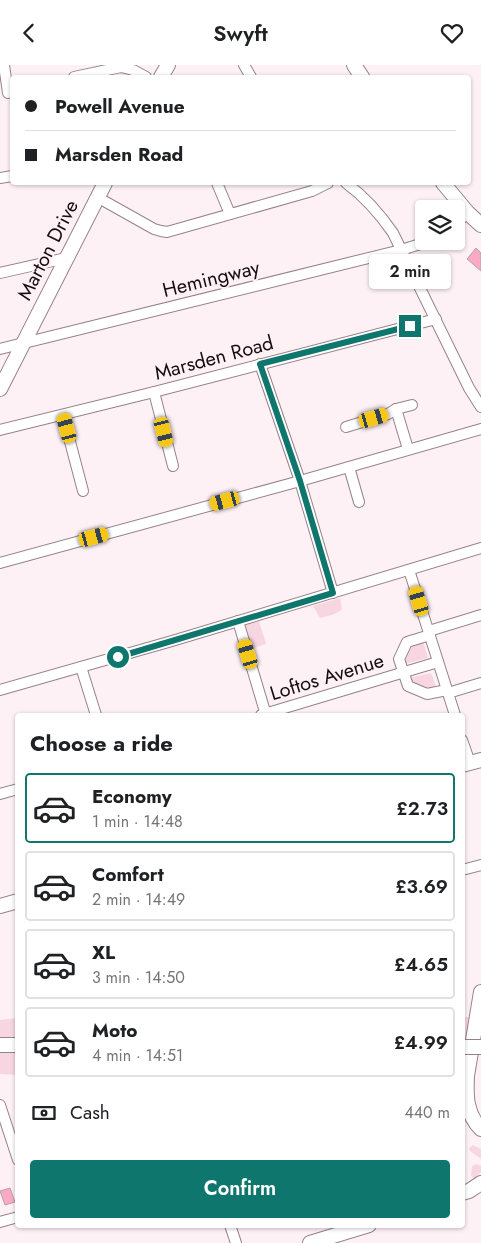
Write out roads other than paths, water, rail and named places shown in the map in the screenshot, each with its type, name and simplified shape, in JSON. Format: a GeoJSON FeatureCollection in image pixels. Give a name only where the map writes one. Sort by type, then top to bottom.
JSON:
{"type":"FeatureCollection","features":[{"type":"Feature","properties":{"kind":"street"},"geometry":{"type":"LineString","coordinates":[[4,65],[7,94]]}},
{"type":"Feature","properties":{"kind":"street"},"geometry":{"type":"LineString","coordinates":[[82,75],[121,67],[142,75]]}},
{"type":"Feature","properties":{"kind":"street","name":"Marton Drive"},"geometry":{"type":"LineString","coordinates":[[0,389],[104,185]]}},
{"type":"Feature","properties":{"kind":"street"},"geometry":{"type":"LineString","coordinates":[[218,185],[230,214]]}},
{"type":"Feature","properties":{"kind":"street"},"geometry":{"type":"LineString","coordinates":[[97,197],[154,229],[173,231],[312,191],[324,185]]}},
{"type":"Feature","properties":{"kind":"street"},"geometry":{"type":"LineString","coordinates":[[348,185],[383,218],[393,233],[469,388],[481,407]]}},
{"type":"Feature","properties":{"kind":"street"},"geometry":{"type":"LineString","coordinates":[[445,185],[468,213],[481,225]]}},
{"type":"Feature","properties":{"kind":"street","name":"Hemingway"},"geometry":{"type":"LineString","coordinates":[[0,349],[415,245]]}},
{"type":"Feature","properties":{"kind":"street"},"geometry":{"type":"LineString","coordinates":[[0,273],[66,258]]}},
{"type":"Feature","properties":{"kind":"street","name":"Marsden Road"},"geometry":{"type":"LineString","coordinates":[[0,430],[436,319]]}},
{"type":"Feature","properties":{"kind":"street"},"geometry":{"type":"LineString","coordinates":[[260,364],[300,481],[333,593]]}},
{"type":"Feature","properties":{"kind":"street"},"geometry":{"type":"LineString","coordinates":[[154,392],[173,466]]}},
{"type":"Feature","properties":{"kind":"street"},"geometry":{"type":"LineString","coordinates":[[346,427],[412,405]]}},
{"type":"Feature","properties":{"kind":"street"},"geometry":{"type":"LineString","coordinates":[[396,409],[408,449]]}},
{"type":"Feature","properties":{"kind":"street"},"geometry":{"type":"LineString","coordinates":[[63,415],[83,491]]}},
{"type":"Feature","properties":{"kind":"street"},"geometry":{"type":"LineString","coordinates":[[0,563],[300,481],[481,429]]}},
{"type":"Feature","properties":{"kind":"street"},"geometry":{"type":"LineString","coordinates":[[349,467],[359,502]]}},
{"type":"Feature","properties":{"kind":"street"},"geometry":{"type":"LineString","coordinates":[[0,690],[481,549]]}},
{"type":"Feature","properties":{"kind":"street"},"geometry":{"type":"LineString","coordinates":[[410,570],[454,713]]}},
{"type":"Feature","properties":{"kind":"street"},"geometry":{"type":"LineString","coordinates":[[429,633],[481,615]]}},
{"type":"Feature","properties":{"kind":"street"},"geometry":{"type":"LineString","coordinates":[[238,621],[264,713]]}},
{"type":"Feature","properties":{"kind":"street","name":"Loftos Avenue"},"geometry":{"type":"LineString","coordinates":[[429,633],[406,642],[400,659],[408,686],[427,694],[481,683]]}},
{"type":"Feature","properties":{"kind":"street","name":"Loftos Avenue"},"geometry":{"type":"LineString","coordinates":[[267,713],[438,662]]}},
{"type":"Feature","properties":{"kind":"street"},"geometry":{"type":"LineString","coordinates":[[81,667],[95,713]]}},
{"type":"Feature","properties":{"kind":"street"},"geometry":{"type":"LineString","coordinates":[[465,748],[471,763]]}},
{"type":"Feature","properties":{"kind":"street"},"geometry":{"type":"LineString","coordinates":[[0,794],[15,790]]}},
{"type":"Feature","properties":{"kind":"street"},"geometry":{"type":"LineString","coordinates":[[465,870],[481,865]]}},
{"type":"Feature","properties":{"kind":"street"},"geometry":{"type":"LineString","coordinates":[[0,906],[15,902]]}},
{"type":"Feature","properties":{"kind":"street"},"geometry":{"type":"LineString","coordinates":[[481,991],[466,1089],[468,1109],[481,1129]]}},
{"type":"Feature","properties":{"kind":"street"},"geometry":{"type":"LineString","coordinates":[[0,1045],[15,1045]]}},
{"type":"Feature","properties":{"kind":"street"},"geometry":{"type":"LineString","coordinates":[[465,1047],[481,1047]]}},
{"type":"Feature","properties":{"kind":"street"},"geometry":{"type":"LineString","coordinates":[[0,1105],[15,1151]]}},
{"type":"Feature","properties":{"kind":"street"},"geometry":{"type":"LineString","coordinates":[[465,1192],[481,1183]]}},
{"type":"Feature","properties":{"kind":"street"},"geometry":{"type":"LineString","coordinates":[[0,1222],[15,1218]]}},
{"type":"Feature","properties":{"kind":"street"},"geometry":{"type":"LineString","coordinates":[[231,1228],[236,1243]]}},
{"type":"Feature","properties":{"kind":"street"},"geometry":{"type":"LineString","coordinates":[[310,1243],[347,1228]]}}]}
